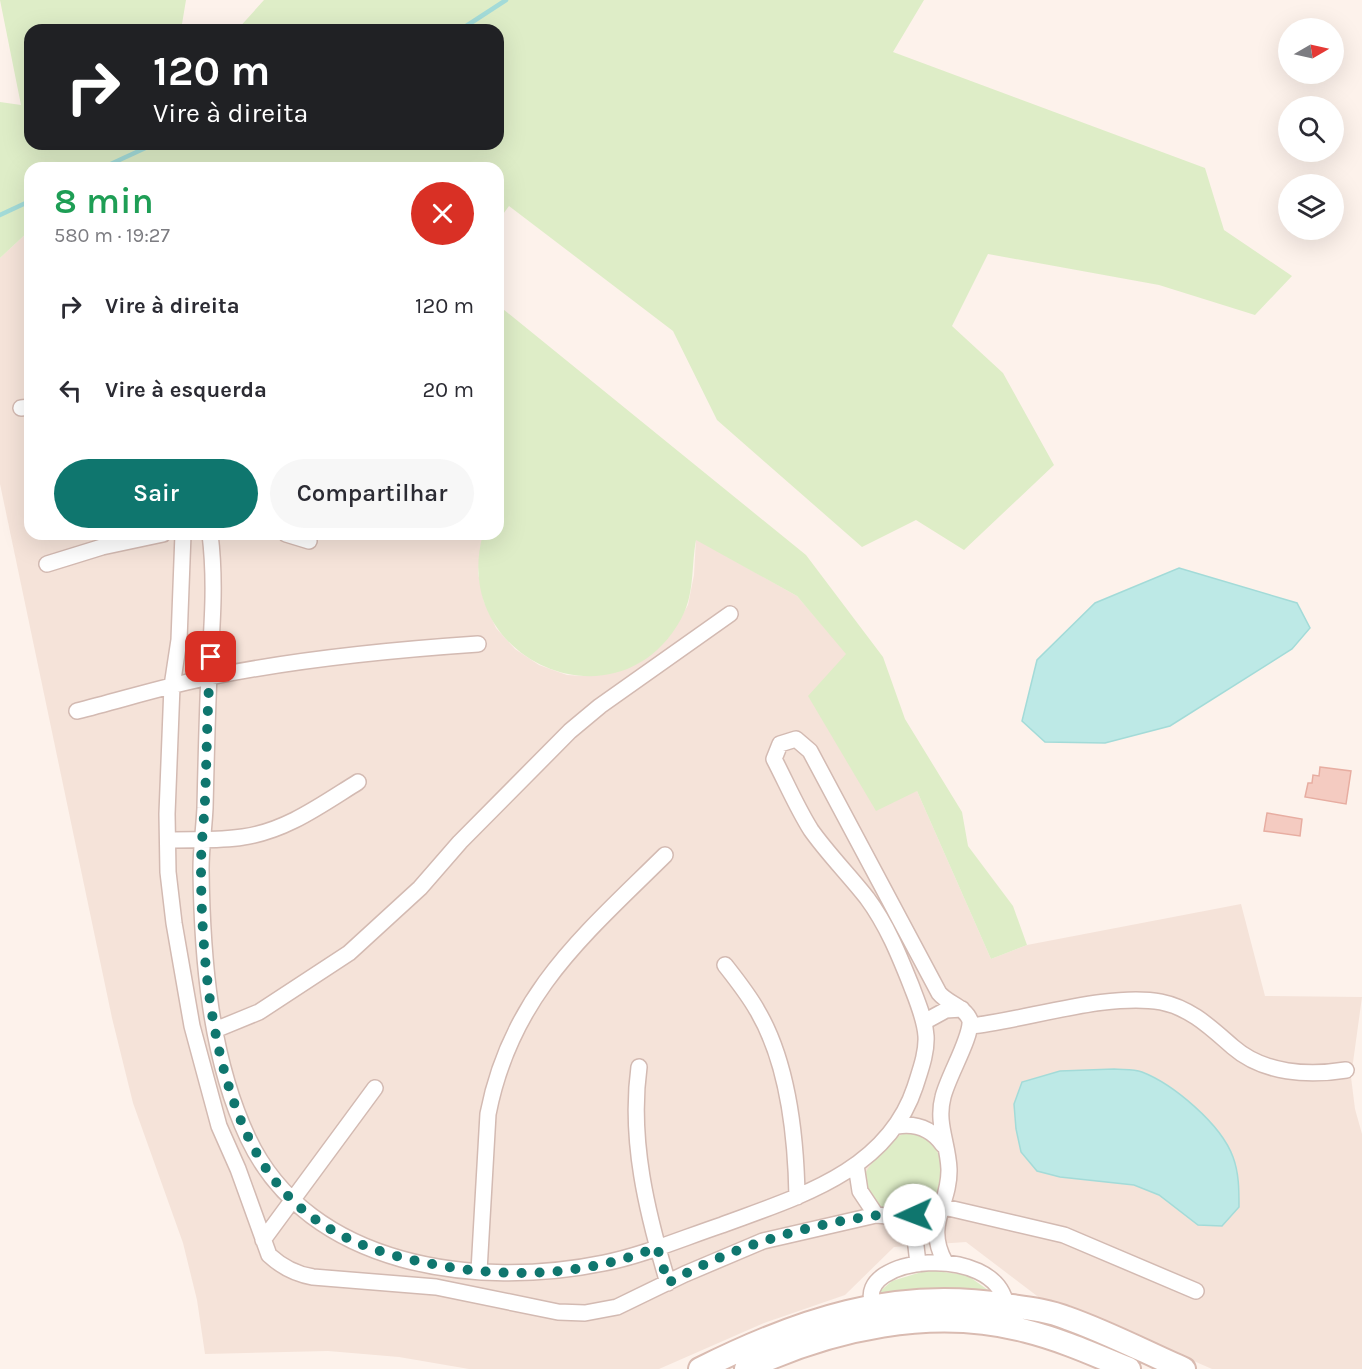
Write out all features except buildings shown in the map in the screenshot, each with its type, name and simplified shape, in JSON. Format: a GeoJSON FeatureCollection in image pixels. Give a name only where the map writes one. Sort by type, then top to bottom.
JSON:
{"type":"FeatureCollection","features":[{"type":"Feature","properties":{"kind":"street"},"geometry":{"type":"LineString","coordinates":[[47,564],[102,547],[135,540]]}},
{"type":"Feature","properties":{"kind":"street"},"geometry":{"type":"LineString","coordinates":[[183,540],[179,640],[172,686],[167,814],[168,872],[174,923],[195,1036],[219,1126],[238,1169],[269,1255],[277,1262],[303,1275],[436,1287],[558,1312],[601,1311],[637,1298],[763,1241],[876,1215],[899,1217],[927,1213],[940,1206],[1064,1234],[1196,1291]]}},
{"type":"Feature","properties":{"kind":"street"},"geometry":{"type":"LineString","coordinates":[[210,540],[214,596],[201,864],[203,955],[215,1030],[246,1135],[266,1169],[292,1199],[338,1234],[374,1251],[455,1269],[518,1273],[577,1268],[634,1256],[827,1185],[856,1165],[897,1126],[909,1105],[921,1067],[926,1036],[924,1022],[901,959],[880,918],[811,829],[774,759],[777,748],[784,740],[796,739],[807,746],[939,993],[944,999],[968,1014],[971,1026],[943,1097],[939,1120],[949,1169],[940,1206],[936,1239],[945,1262]]}},
{"type":"Feature","properties":{"kind":"street"},"geometry":{"type":"LineString","coordinates":[[215,1030],[259,1012],[349,953],[406,902],[460,842],[570,731],[600,706],[730,614]]}},
{"type":"Feature","properties":{"kind":"street"},"geometry":{"type":"LineString","coordinates":[[77,711],[209,677],[369,653],[478,644]]}},
{"type":"Feature","properties":{"kind":"street"},"geometry":{"type":"LineString","coordinates":[[169,840],[241,838],[280,827],[298,819],[358,783]]}},
{"type":"Feature","properties":{"kind":"street"},"geometry":{"type":"LineString","coordinates":[[479,1271],[488,1114],[493,1090],[510,1041],[532,998],[561,960],[665,855]]}},
{"type":"Feature","properties":{"kind":"street"},"geometry":{"type":"LineString","coordinates":[[725,965],[758,1011],[778,1063],[792,1125],[797,1197]]}},
{"type":"Feature","properties":{"kind":"street"},"geometry":{"type":"LineString","coordinates":[[971,1026],[1113,1002],[1144,1000],[1192,1012],[1234,1048],[1270,1067],[1296,1072],[1346,1070]]}},
{"type":"Feature","properties":{"kind":"street"},"geometry":{"type":"LineString","coordinates":[[924,1022],[946,1010],[963,1009]]}},
{"type":"Feature","properties":{"kind":"street"},"geometry":{"type":"LineString","coordinates":[[639,1067],[636,1090],[638,1151],[657,1247],[668,1283]]}},
{"type":"Feature","properties":{"kind":"street"},"geometry":{"type":"LineString","coordinates":[[263,1239],[375,1088]]}},
{"type":"Feature","properties":{"kind":"street"},"geometry":{"type":"LineString","coordinates":[[897,1126],[911,1125],[924,1128],[936,1136],[945,1148]]}},
{"type":"Feature","properties":{"kind":"street"},"geometry":{"type":"LineString","coordinates":[[856,1165],[860,1191],[876,1215]]}},
{"type":"Feature","properties":{"kind":"street"},"geometry":{"type":"LineString","coordinates":[[899,1217],[915,1238],[918,1263]]}},
{"type":"Feature","properties":{"kind":"street"},"geometry":{"type":"LineString","coordinates":[[888,1325],[879,1318],[870,1296],[871,1288],[892,1272],[918,1263],[945,1262],[958,1264],[983,1275],[1004,1294],[1006,1305],[1001,1315],[991,1324]]}},
{"type":"Feature","properties":{"kind":"street"},"geometry":{"type":"LineString","coordinates":[[700,1369],[769,1336],[873,1304],[917,1299],[957,1299],[1006,1305],[1067,1317],[1184,1369]]}},
{"type":"Feature","properties":{"kind":"street"},"geometry":{"type":"LineString","coordinates":[[746,1369],[775,1355],[842,1332],[888,1325],[945,1322],[991,1324],[1024,1330],[1068,1344],[1129,1369]]}},
{"type":"Feature","properties":{"kind":"shaded area"},"geometry":{"type":"Polygon","coordinates":[[[24,236],[24,540],[482,540],[478,573],[484,602],[496,628],[515,649],[539,665],[567,675],[582,676],[612,673],[640,662],[673,631],[688,605],[694,575],[696,539],[797,596],[847,654],[917,791],[991,959],[1027,945],[1241,904],[1265,996],[1362,997],[1351,1077],[1355,1109],[1362,1134],[1362,1369],[1212,1369],[1086,1314],[1045,1302],[966,1242],[894,1247],[845,1295],[764,1323],[659,1369],[469,1369],[399,1357],[328,1351],[205,1354],[197,1300],[183,1243],[133,1103],[112,1018],[0,484],[0,258],[24,236]]]}},
{"type":"Feature","properties":{"kind":"green space"},"geometry":{"type":"Polygon","coordinates":[[[0,0],[186,0],[182,24],[24,24],[24,150],[504,150],[504,24],[242,24],[264,0],[924,0],[893,52],[1205,168],[1224,230],[1292,276],[1255,315],[1159,285],[988,254],[952,326],[1003,373],[1054,465],[964,550],[916,520],[862,547],[717,420],[673,331],[509,206],[504,213],[504,162],[24,162],[24,236],[0,258],[0,102],[21,105],[0,0]]]}},
{"type":"Feature","properties":{"kind":"green space"},"geometry":{"type":"Polygon","coordinates":[[[504,310],[806,555],[883,657],[905,719],[962,812],[968,846],[1013,906],[1027,945],[991,959],[917,791],[876,811],[808,696],[846,654],[797,596],[696,540],[689,600],[681,619],[653,654],[619,672],[581,676],[545,667],[514,647],[490,617],[479,579],[482,540],[504,540],[504,310]]]}},
{"type":"Feature","properties":{"kind":"green space"},"geometry":{"type":"Polygon","coordinates":[[[909,1132],[923,1134],[931,1140],[936,1149],[941,1170],[937,1192],[932,1200],[919,1208],[903,1211],[882,1210],[868,1194],[864,1181],[865,1174],[874,1160],[891,1143],[909,1132]]]}},
{"type":"Feature","properties":{"kind":"green space"},"geometry":{"type":"Polygon","coordinates":[[[928,1270],[967,1275],[999,1298],[872,1298],[892,1281],[928,1270]]]}},
{"type":"Feature","properties":{"kind":"water"},"geometry":{"type":"Polygon","coordinates":[[[1179,568],[1297,603],[1310,628],[1292,649],[1170,726],[1105,743],[1045,742],[1022,721],[1037,660],[1095,603],[1179,568]]]}},
{"type":"Feature","properties":{"kind":"water"},"geometry":{"type":"Polygon","coordinates":[[[1114,1069],[1142,1072],[1168,1086],[1195,1107],[1227,1144],[1236,1169],[1239,1207],[1222,1226],[1198,1225],[1159,1195],[1134,1185],[1060,1177],[1037,1171],[1021,1152],[1014,1104],[1022,1082],[1060,1071],[1114,1069]]]}},
{"type":"Feature","properties":{"kind":"waterway"},"geometry":{"type":"LineString","coordinates":[[469,24],[506,0]]}},
{"type":"Feature","properties":{"kind":"waterway"},"geometry":{"type":"LineString","coordinates":[[115,162],[141,150]]}},
{"type":"Feature","properties":{"kind":"waterway"},"geometry":{"type":"LineString","coordinates":[[0,215],[24,204]]}},
{"type":"Feature","properties":{"kind":"route"},"geometry":{"type":"LineString","coordinates":[[211,657],[201,864],[203,955],[208,992],[224,1066],[246,1135],[278,1185],[304,1210],[338,1234],[374,1251],[455,1269],[518,1273],[577,1268],[634,1256],[657,1247],[668,1283],[763,1241],[876,1215],[899,1217],[914,1215]]}}]}
